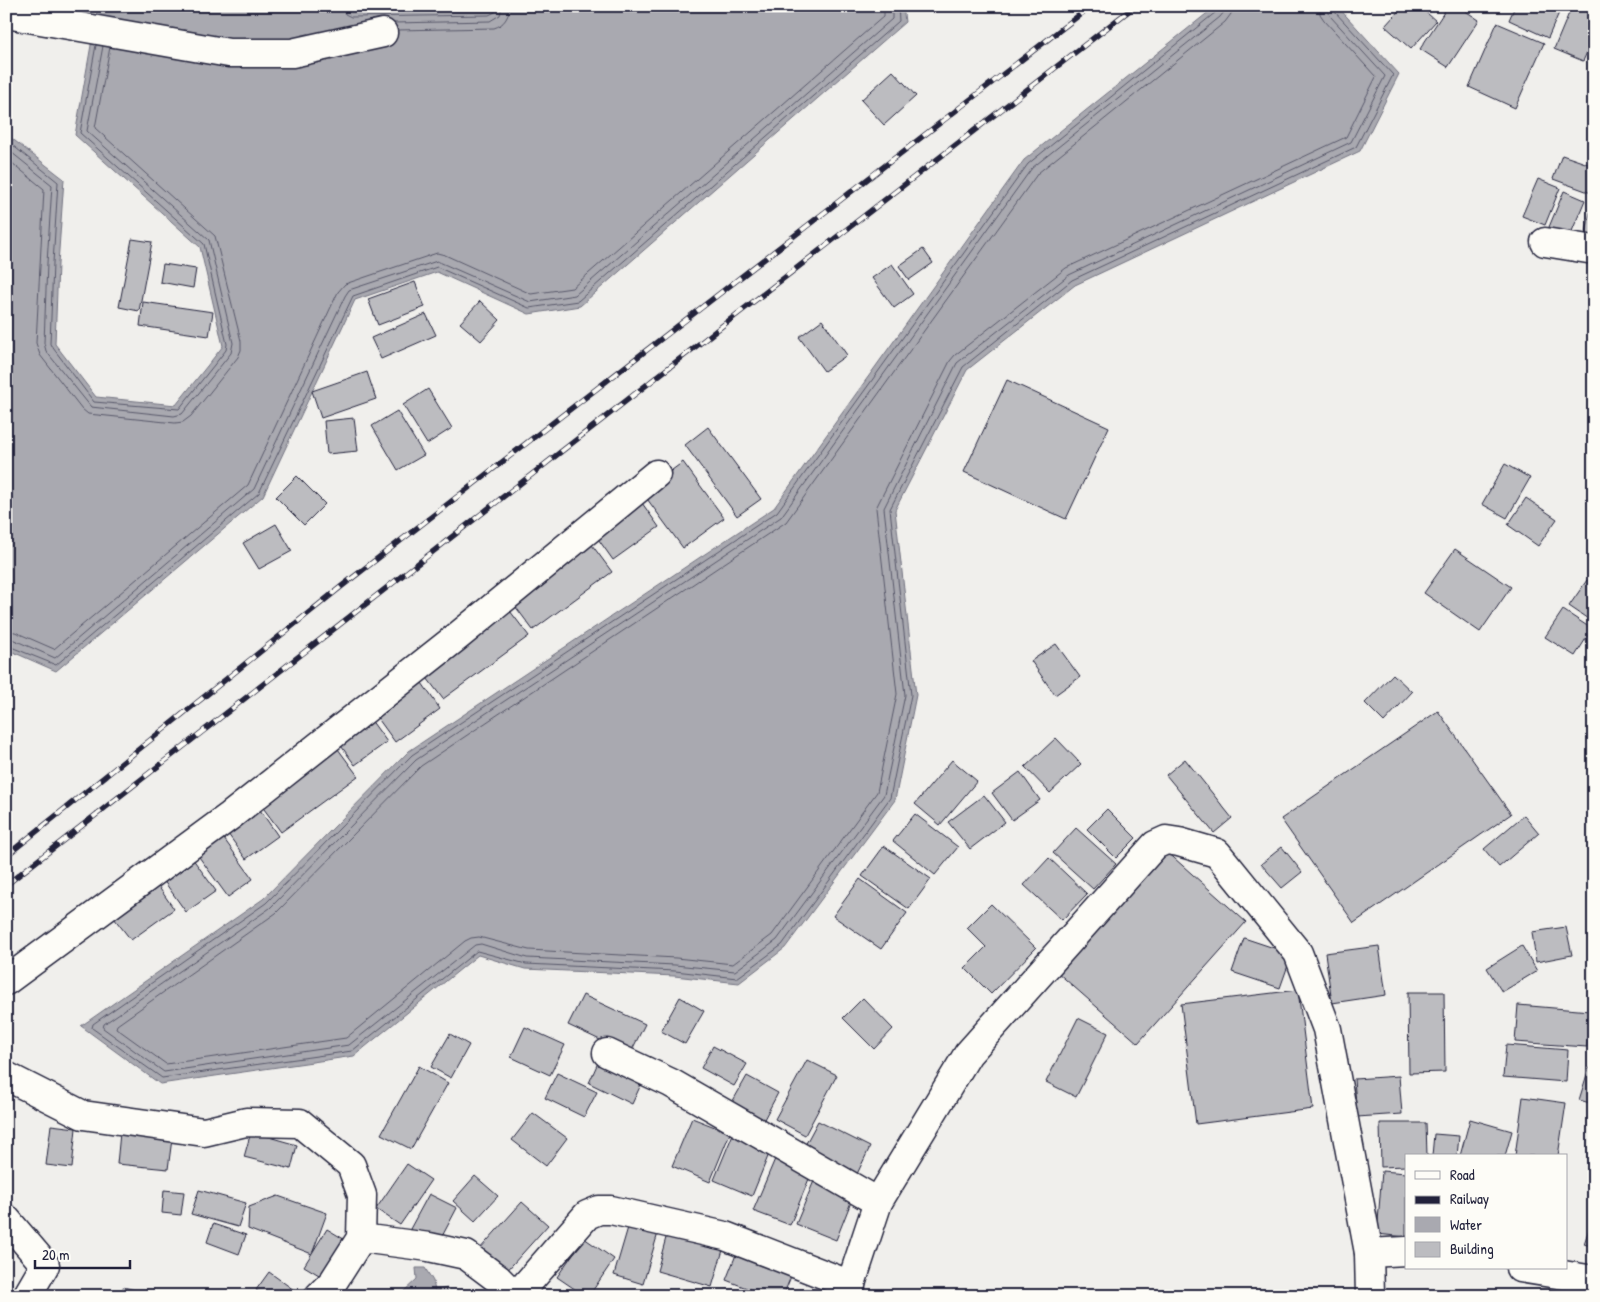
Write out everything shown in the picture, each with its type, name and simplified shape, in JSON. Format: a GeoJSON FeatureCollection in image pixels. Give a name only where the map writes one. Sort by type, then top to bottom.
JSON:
{"type":"FeatureCollection","features":[{"type":"Feature","properties":{"kind":"street"},"geometry":{"type":"LineString","coordinates":[[6,14],[228,54],[292,54],[384,33]]}},
{"type":"Feature","properties":{"kind":"street"},"geometry":{"type":"LineString","coordinates":[[1545,242],[1594,250]]}},
{"type":"Feature","properties":{"kind":"street"},"geometry":{"type":"LineString","coordinates":[[6,981],[230,816],[458,636],[656,474]]}},
{"type":"Feature","properties":{"kind":"street"},"geometry":{"type":"LineString","coordinates":[[361,1238],[429,1247],[466,1255],[507,1288],[518,1294],[587,1215],[598,1210],[611,1210],[725,1236],[849,1290],[878,1202],[968,1054],[1155,845],[1166,840],[1217,853],[1298,953],[1327,1029],[1369,1253],[1370,1296]]}},
{"type":"Feature","properties":{"kind":"street"},"geometry":{"type":"LineString","coordinates":[[607,1053],[671,1083],[878,1202]]}},
{"type":"Feature","properties":{"kind":"street"},"geometry":{"type":"LineString","coordinates":[[6,1076],[83,1115],[204,1132],[246,1122],[300,1123],[351,1165],[362,1195],[361,1238],[333,1282],[319,1296]]}},
{"type":"Feature","properties":{"kind":"street"},"geometry":{"type":"LineString","coordinates":[[6,1219],[45,1265],[27,1296]]}},
{"type":"Feature","properties":{"kind":"street"},"geometry":{"type":"LineString","coordinates":[[1369,1253],[1405,1251]]}},
{"type":"Feature","properties":{"kind":"street"},"geometry":{"type":"LineString","coordinates":[[1532,1270],[1594,1280]]}},
{"type":"Feature","properties":{"kind":"water"},"geometry":{"type":"Polygon","coordinates":[[[98,6],[347,6],[350,12],[489,10],[493,6],[903,6],[905,22],[580,306],[529,314],[437,272],[355,300],[263,496],[56,671],[6,649],[6,134],[64,179],[55,344],[96,397],[176,405],[223,346],[200,247],[75,135],[98,6]]]}},
{"type":"Feature","properties":{"kind":"water"},"geometry":{"type":"Polygon","coordinates":[[[1216,6],[1337,6],[1399,74],[1360,151],[1075,285],[967,370],[895,510],[916,695],[895,800],[785,948],[739,983],[674,976],[525,969],[478,955],[354,1056],[160,1084],[81,1026],[263,899],[409,751],[774,508],[1024,160],[1216,6]]]}},
{"type":"Feature","properties":{"kind":"water"},"geometry":{"type":"Polygon","coordinates":[[[416,1268],[425,1268],[433,1281],[435,1291],[447,1288],[448,1296],[397,1296],[417,1279],[416,1268]]]}},
{"type":"Feature","properties":{"kind":"building"},"geometry":{"type":"Polygon","coordinates":[[[1403,6],[1419,6],[1436,21],[1411,49],[1385,26],[1403,6]]]}},
{"type":"Feature","properties":{"kind":"building"},"geometry":{"type":"Polygon","coordinates":[[[1448,6],[1458,6],[1479,20],[1448,67],[1420,49],[1448,6]]]}},
{"type":"Feature","properties":{"kind":"building"},"geometry":{"type":"Polygon","coordinates":[[[1515,6],[1557,6],[1561,8],[1548,38],[1509,20],[1515,6]]]}},
{"type":"Feature","properties":{"kind":"building"},"geometry":{"type":"Polygon","coordinates":[[[1572,6],[1594,6],[1594,37],[1583,61],[1554,49],[1572,6]]]}},
{"type":"Feature","properties":{"kind":"building"},"geometry":{"type":"Polygon","coordinates":[[[1497,23],[1544,43],[1515,108],[1469,87],[1497,23]]]}},
{"type":"Feature","properties":{"kind":"building"},"geometry":{"type":"Polygon","coordinates":[[[893,71],[916,96],[884,125],[861,100],[893,71]]]}},
{"type":"Feature","properties":{"kind":"building"},"geometry":{"type":"Polygon","coordinates":[[[1562,155],[1594,166],[1594,194],[1553,179],[1562,155]]]}},
{"type":"Feature","properties":{"kind":"building"},"geometry":{"type":"Polygon","coordinates":[[[1538,179],[1560,188],[1545,225],[1522,216],[1538,179]]]}},
{"type":"Feature","properties":{"kind":"building"},"geometry":{"type":"Polygon","coordinates":[[[1564,191],[1585,200],[1570,236],[1549,227],[1564,191]]]}},
{"type":"Feature","properties":{"kind":"building"},"geometry":{"type":"Polygon","coordinates":[[[1592,202],[1594,202],[1594,245],[1584,243],[1592,202]]]}},
{"type":"Feature","properties":{"kind":"building"},"geometry":{"type":"Polygon","coordinates":[[[132,239],[152,242],[139,311],[119,307],[132,239]]]}},
{"type":"Feature","properties":{"kind":"building"},"geometry":{"type":"Polygon","coordinates":[[[923,249],[933,263],[909,280],[899,266],[923,249]]]}},
{"type":"Feature","properties":{"kind":"building"},"geometry":{"type":"Polygon","coordinates":[[[163,264],[196,269],[193,288],[160,282],[163,264]]]}},
{"type":"Feature","properties":{"kind":"building"},"geometry":{"type":"Polygon","coordinates":[[[892,264],[913,294],[894,308],[872,278],[892,264]]]}},
{"type":"Feature","properties":{"kind":"building"},"geometry":{"type":"Polygon","coordinates":[[[415,282],[425,307],[378,325],[368,299],[415,282]]]}},
{"type":"Feature","properties":{"kind":"building"},"geometry":{"type":"Polygon","coordinates":[[[480,301],[500,320],[481,341],[460,323],[480,301]]]}},
{"type":"Feature","properties":{"kind":"building"},"geometry":{"type":"Polygon","coordinates":[[[143,302],[213,312],[209,336],[140,326],[143,302]]]}},
{"type":"Feature","properties":{"kind":"building"},"geometry":{"type":"Polygon","coordinates":[[[426,314],[436,335],[381,359],[371,338],[426,314]]]}},
{"type":"Feature","properties":{"kind":"building"},"geometry":{"type":"Polygon","coordinates":[[[822,320],[847,355],[824,371],[799,337],[822,320]]]}},
{"type":"Feature","properties":{"kind":"building"},"geometry":{"type":"Polygon","coordinates":[[[367,372],[376,399],[321,418],[312,391],[367,372]]]}},
{"type":"Feature","properties":{"kind":"building"},"geometry":{"type":"Polygon","coordinates":[[[1007,380],[1109,427],[1066,519],[964,472],[1007,380]]]}},
{"type":"Feature","properties":{"kind":"building"},"geometry":{"type":"Polygon","coordinates":[[[428,389],[452,428],[427,444],[403,405],[428,389]]]}},
{"type":"Feature","properties":{"kind":"building"},"geometry":{"type":"Polygon","coordinates":[[[397,411],[424,455],[398,470],[372,426],[397,411]]]}},
{"type":"Feature","properties":{"kind":"building"},"geometry":{"type":"Polygon","coordinates":[[[354,418],[358,451],[327,454],[324,421],[354,418]]]}},
{"type":"Feature","properties":{"kind":"building"},"geometry":{"type":"Polygon","coordinates":[[[708,427],[761,499],[737,516],[685,445],[708,427]]]}},
{"type":"Feature","properties":{"kind":"building"},"geometry":{"type":"Polygon","coordinates":[[[683,462],[724,518],[683,548],[642,492],[683,462]]]}},
{"type":"Feature","properties":{"kind":"building"},"geometry":{"type":"Polygon","coordinates":[[[1505,464],[1530,478],[1507,518],[1482,504],[1505,464]]]}},
{"type":"Feature","properties":{"kind":"building"},"geometry":{"type":"Polygon","coordinates":[[[297,476],[325,504],[304,525],[276,497],[297,476]]]}},
{"type":"Feature","properties":{"kind":"building"},"geometry":{"type":"Polygon","coordinates":[[[1526,498],[1557,519],[1538,546],[1508,525],[1526,498]]]}},
{"type":"Feature","properties":{"kind":"building"},"geometry":{"type":"Polygon","coordinates":[[[642,503],[659,527],[613,560],[596,536],[642,503]]]}},
{"type":"Feature","properties":{"kind":"building"},"geometry":{"type":"Polygon","coordinates":[[[276,524],[292,551],[259,569],[243,543],[276,524]]]}},
{"type":"Feature","properties":{"kind":"building"},"geometry":{"type":"Polygon","coordinates":[[[592,545],[612,572],[533,630],[512,602],[592,545]]]}},
{"type":"Feature","properties":{"kind":"building"},"geometry":{"type":"Polygon","coordinates":[[[1455,549],[1511,587],[1480,632],[1424,593],[1455,549]]]}},
{"type":"Feature","properties":{"kind":"building"},"geometry":{"type":"Polygon","coordinates":[[[1587,580],[1594,584],[1594,623],[1569,606],[1587,580]]]}},
{"type":"Feature","properties":{"kind":"building"},"geometry":{"type":"Polygon","coordinates":[[[1563,610],[1592,629],[1575,656],[1545,637],[1563,610]]]}},
{"type":"Feature","properties":{"kind":"building"},"geometry":{"type":"Polygon","coordinates":[[[510,611],[529,636],[443,699],[424,674],[510,611]]]}},
{"type":"Feature","properties":{"kind":"building"},"geometry":{"type":"Polygon","coordinates":[[[1056,644],[1080,677],[1055,695],[1031,661],[1056,644]]]}},
{"type":"Feature","properties":{"kind":"building"},"geometry":{"type":"Polygon","coordinates":[[[1393,674],[1412,692],[1384,722],[1365,703],[1393,674]]]}},
{"type":"Feature","properties":{"kind":"building"},"geometry":{"type":"Polygon","coordinates":[[[420,680],[440,709],[395,742],[374,713],[420,680]]]}},
{"type":"Feature","properties":{"kind":"building"},"geometry":{"type":"Polygon","coordinates":[[[1438,711],[1511,814],[1354,923],[1281,819],[1438,711]]]}},
{"type":"Feature","properties":{"kind":"building"},"geometry":{"type":"Polygon","coordinates":[[[368,716],[387,742],[355,765],[336,739],[368,716]]]}},
{"type":"Feature","properties":{"kind":"building"},"geometry":{"type":"Polygon","coordinates":[[[1056,738],[1081,764],[1050,793],[1025,767],[1056,738]]]}},
{"type":"Feature","properties":{"kind":"building"},"geometry":{"type":"Polygon","coordinates":[[[338,749],[358,776],[281,832],[261,805],[338,749]]]}},
{"type":"Feature","properties":{"kind":"building"},"geometry":{"type":"Polygon","coordinates":[[[1185,759],[1232,818],[1214,833],[1166,775],[1185,759]]]}},
{"type":"Feature","properties":{"kind":"building"},"geometry":{"type":"Polygon","coordinates":[[[952,760],[977,781],[940,825],[915,804],[952,760]]]}},
{"type":"Feature","properties":{"kind":"building"},"geometry":{"type":"Polygon","coordinates":[[[1020,772],[1040,800],[1012,820],[992,793],[1020,772]]]}},
{"type":"Feature","properties":{"kind":"building"},"geometry":{"type":"Polygon","coordinates":[[[984,795],[1005,822],[970,849],[948,822],[984,795]]]}},
{"type":"Feature","properties":{"kind":"building"},"geometry":{"type":"Polygon","coordinates":[[[1107,809],[1136,838],[1116,858],[1087,829],[1107,809]]]}},
{"type":"Feature","properties":{"kind":"building"},"geometry":{"type":"Polygon","coordinates":[[[260,810],[278,836],[246,859],[228,834],[260,810]]]}},
{"type":"Feature","properties":{"kind":"building"},"geometry":{"type":"Polygon","coordinates":[[[915,814],[958,847],[935,875],[893,841],[915,814]]]}},
{"type":"Feature","properties":{"kind":"building"},"geometry":{"type":"Polygon","coordinates":[[[1524,815],[1539,833],[1499,867],[1484,849],[1524,815]]]}},
{"type":"Feature","properties":{"kind":"building"},"geometry":{"type":"Polygon","coordinates":[[[1076,828],[1116,864],[1093,889],[1053,853],[1076,828]]]}},
{"type":"Feature","properties":{"kind":"building"},"geometry":{"type":"Polygon","coordinates":[[[219,832],[253,879],[228,897],[194,850],[219,832]]]}},
{"type":"Feature","properties":{"kind":"building"},"geometry":{"type":"Polygon","coordinates":[[[884,846],[931,879],[909,909],[862,876],[884,846]]]}},
{"type":"Feature","properties":{"kind":"building"},"geometry":{"type":"Polygon","coordinates":[[[1282,847],[1302,872],[1282,888],[1261,864],[1282,847]]]}},
{"type":"Feature","properties":{"kind":"building"},"geometry":{"type":"Polygon","coordinates":[[[1165,850],[1246,922],[1138,1043],[1057,972],[1165,850]]]}},
{"type":"Feature","properties":{"kind":"building"},"geometry":{"type":"Polygon","coordinates":[[[190,855],[216,891],[186,912],[161,877],[190,855]]]}},
{"type":"Feature","properties":{"kind":"building"},"geometry":{"type":"Polygon","coordinates":[[[1049,858],[1087,894],[1062,920],[1024,885],[1049,858]]]}},
{"type":"Feature","properties":{"kind":"building"},"geometry":{"type":"Polygon","coordinates":[[[860,879],[907,913],[881,949],[833,916],[860,879]]]}},
{"type":"Feature","properties":{"kind":"building"},"geometry":{"type":"Polygon","coordinates":[[[158,886],[174,909],[131,940],[114,918],[158,886]]]}},
{"type":"Feature","properties":{"kind":"building"},"geometry":{"type":"Polygon","coordinates":[[[991,904],[1036,948],[991,994],[965,968],[986,947],[967,928],[991,904]]]}},
{"type":"Feature","properties":{"kind":"building"},"geometry":{"type":"Polygon","coordinates":[[[1566,927],[1572,955],[1536,962],[1532,932],[1566,927]]]}},
{"type":"Feature","properties":{"kind":"building"},"geometry":{"type":"Polygon","coordinates":[[[1244,938],[1292,954],[1280,988],[1232,972],[1244,938]]]}},
{"type":"Feature","properties":{"kind":"building"},"geometry":{"type":"Polygon","coordinates":[[[1379,946],[1386,995],[1332,1003],[1325,953],[1379,946]]]}},
{"type":"Feature","properties":{"kind":"building"},"geometry":{"type":"Polygon","coordinates":[[[1522,946],[1537,971],[1502,992],[1487,968],[1522,946]]]}},
{"type":"Feature","properties":{"kind":"building"},"geometry":{"type":"Polygon","coordinates":[[[1298,990],[1313,1109],[1196,1124],[1181,1004],[1298,990]]]}},
{"type":"Feature","properties":{"kind":"building"},"geometry":{"type":"Polygon","coordinates":[[[1408,992],[1444,992],[1445,1072],[1409,1073],[1408,992]]]}},
{"type":"Feature","properties":{"kind":"building"},"geometry":{"type":"Polygon","coordinates":[[[583,995],[645,1024],[630,1054],[568,1025],[583,995]]]}},
{"type":"Feature","properties":{"kind":"building"},"geometry":{"type":"Polygon","coordinates":[[[680,997],[704,1011],[685,1044],[661,1031],[680,997]]]}},
{"type":"Feature","properties":{"kind":"building"},"geometry":{"type":"Polygon","coordinates":[[[863,998],[893,1029],[874,1049],[843,1018],[863,998]]]}},
{"type":"Feature","properties":{"kind":"building"},"geometry":{"type":"Polygon","coordinates":[[[1518,1005],[1590,1011],[1587,1047],[1515,1042],[1518,1005]]]}},
{"type":"Feature","properties":{"kind":"building"},"geometry":{"type":"Polygon","coordinates":[[[1078,1018],[1108,1033],[1076,1097],[1046,1082],[1078,1018]]]}},
{"type":"Feature","properties":{"kind":"building"},"geometry":{"type":"Polygon","coordinates":[[[525,1027],[565,1045],[550,1075],[511,1057],[525,1027]]]}},
{"type":"Feature","properties":{"kind":"building"},"geometry":{"type":"Polygon","coordinates":[[[450,1034],[469,1045],[451,1078],[431,1067],[450,1034]]]}},
{"type":"Feature","properties":{"kind":"building"},"geometry":{"type":"Polygon","coordinates":[[[1506,1045],[1568,1050],[1566,1082],[1503,1077],[1506,1045]]]}},
{"type":"Feature","properties":{"kind":"building"},"geometry":{"type":"Polygon","coordinates":[[[713,1046],[747,1064],[734,1086],[701,1068],[713,1046]]]}},
{"type":"Feature","properties":{"kind":"building"},"geometry":{"type":"Polygon","coordinates":[[[600,1058],[644,1078],[632,1104],[589,1083],[600,1058]]]}},
{"type":"Feature","properties":{"kind":"building"},"geometry":{"type":"Polygon","coordinates":[[[807,1060],[837,1075],[805,1135],[775,1119],[807,1060]]]}},
{"type":"Feature","properties":{"kind":"building"},"geometry":{"type":"Polygon","coordinates":[[[419,1066],[448,1083],[411,1149],[381,1134],[419,1066]]]}},
{"type":"Feature","properties":{"kind":"building"},"geometry":{"type":"Polygon","coordinates":[[[1589,1068],[1594,1069],[1594,1104],[1579,1100],[1589,1068]]]}},
{"type":"Feature","properties":{"kind":"building"},"geometry":{"type":"Polygon","coordinates":[[[557,1073],[597,1092],[584,1117],[545,1098],[557,1073]]]}},
{"type":"Feature","properties":{"kind":"building"},"geometry":{"type":"Polygon","coordinates":[[[747,1076],[778,1093],[762,1123],[730,1106],[747,1076]]]}},
{"type":"Feature","properties":{"kind":"building"},"geometry":{"type":"Polygon","coordinates":[[[1399,1076],[1402,1114],[1357,1117],[1354,1079],[1399,1076]]]}},
{"type":"Feature","properties":{"kind":"building"},"geometry":{"type":"Polygon","coordinates":[[[1523,1097],[1566,1103],[1558,1154],[1515,1154],[1523,1097]]]}},
{"type":"Feature","properties":{"kind":"building"},"geometry":{"type":"Polygon","coordinates":[[[533,1113],[567,1138],[546,1166],[512,1140],[533,1113]]]}},
{"type":"Feature","properties":{"kind":"building"},"geometry":{"type":"Polygon","coordinates":[[[692,1118],[730,1133],[710,1182],[672,1166],[692,1118]]]}},
{"type":"Feature","properties":{"kind":"building"},"geometry":{"type":"Polygon","coordinates":[[[1470,1119],[1512,1131],[1506,1154],[1461,1154],[1470,1119]]]}},
{"type":"Feature","properties":{"kind":"building"},"geometry":{"type":"Polygon","coordinates":[[[818,1121],[870,1147],[856,1176],[803,1149],[818,1121]]]}},
{"type":"Feature","properties":{"kind":"building"},"geometry":{"type":"Polygon","coordinates":[[[1380,1123],[1426,1123],[1427,1154],[1405,1154],[1405,1166],[1381,1167],[1380,1123]]]}},
{"type":"Feature","properties":{"kind":"building"},"geometry":{"type":"Polygon","coordinates":[[[51,1125],[76,1128],[72,1168],[46,1165],[51,1125]]]}},
{"type":"Feature","properties":{"kind":"building"},"geometry":{"type":"Polygon","coordinates":[[[251,1132],[297,1145],[291,1169],[244,1157],[251,1132]]]}},
{"type":"Feature","properties":{"kind":"building"},"geometry":{"type":"Polygon","coordinates":[[[120,1133],[172,1139],[168,1169],[117,1164],[120,1133]]]}},
{"type":"Feature","properties":{"kind":"building"},"geometry":{"type":"Polygon","coordinates":[[[733,1134],[771,1149],[752,1196],[714,1180],[733,1134]]]}},
{"type":"Feature","properties":{"kind":"building"},"geometry":{"type":"Polygon","coordinates":[[[1434,1134],[1459,1136],[1457,1154],[1432,1154],[1434,1134]]]}},
{"type":"Feature","properties":{"kind":"building"},"geometry":{"type":"Polygon","coordinates":[[[775,1159],[811,1174],[790,1225],[753,1211],[775,1159]]]}},
{"type":"Feature","properties":{"kind":"building"},"geometry":{"type":"Polygon","coordinates":[[[407,1164],[431,1180],[400,1225],[376,1209],[407,1164]]]}},
{"type":"Feature","properties":{"kind":"building"},"geometry":{"type":"Polygon","coordinates":[[[1382,1171],[1405,1173],[1405,1237],[1377,1234],[1382,1171]]]}},
{"type":"Feature","properties":{"kind":"building"},"geometry":{"type":"Polygon","coordinates":[[[475,1176],[498,1196],[475,1221],[453,1201],[475,1176]]]}},
{"type":"Feature","properties":{"kind":"building"},"geometry":{"type":"Polygon","coordinates":[[[816,1176],[855,1192],[836,1240],[796,1224],[816,1176]]]}},
{"type":"Feature","properties":{"kind":"building"},"geometry":{"type":"Polygon","coordinates":[[[164,1190],[184,1192],[181,1215],[162,1213],[164,1190]]]}},
{"type":"Feature","properties":{"kind":"building"},"geometry":{"type":"Polygon","coordinates":[[[199,1190],[246,1203],[238,1227],[191,1214],[199,1190]]]}},
{"type":"Feature","properties":{"kind":"building"},"geometry":{"type":"Polygon","coordinates":[[[429,1194],[457,1208],[438,1244],[410,1229],[429,1194]]]}},
{"type":"Feature","properties":{"kind":"building"},"geometry":{"type":"Polygon","coordinates":[[[278,1196],[327,1213],[312,1254],[248,1229],[249,1207],[278,1196]]]}},
{"type":"Feature","properties":{"kind":"building"},"geometry":{"type":"Polygon","coordinates":[[[522,1202],[548,1225],[504,1274],[478,1251],[522,1202]]]}},
{"type":"Feature","properties":{"kind":"building"},"geometry":{"type":"Polygon","coordinates":[[[1594,1214],[1594,1247],[1584,1244],[1594,1214]]]}},
{"type":"Feature","properties":{"kind":"building"},"geometry":{"type":"Polygon","coordinates":[[[213,1224],[246,1235],[239,1254],[207,1242],[213,1224]]]}},
{"type":"Feature","properties":{"kind":"building"},"geometry":{"type":"Polygon","coordinates":[[[629,1224],[658,1233],[643,1284],[614,1275],[629,1224]]]}},
{"type":"Feature","properties":{"kind":"building"},"geometry":{"type":"Polygon","coordinates":[[[327,1229],[352,1244],[329,1281],[304,1266],[327,1229]]]}},
{"type":"Feature","properties":{"kind":"building"},"geometry":{"type":"Polygon","coordinates":[[[667,1234],[723,1250],[712,1287],[657,1271],[667,1234]]]}},
{"type":"Feature","properties":{"kind":"building"},"geometry":{"type":"Polygon","coordinates":[[[584,1238],[614,1259],[589,1296],[585,1296],[557,1277],[584,1238]]]}},
{"type":"Feature","properties":{"kind":"building"},"geometry":{"type":"Polygon","coordinates":[[[739,1247],[794,1269],[783,1296],[767,1296],[726,1280],[739,1247]]]}},
{"type":"Feature","properties":{"kind":"building"},"geometry":{"type":"Polygon","coordinates":[[[269,1272],[294,1290],[290,1296],[265,1296],[256,1290],[269,1272]]]}},
{"type":"Feature","properties":{"kind":"building"},"geometry":{"type":"Polygon","coordinates":[[[123,1287],[143,1292],[142,1296],[121,1296],[123,1287]]]}},
{"type":"Feature","properties":{"kind":"building"},"geometry":{"type":"Polygon","coordinates":[[[1569,1287],[1594,1294],[1594,1296],[1567,1296],[1569,1287]]]}},
{"type":"Feature","properties":{"kind":"railway"},"geometry":{"type":"LineString","coordinates":[[6,856],[342,586],[1091,6]]}},
{"type":"Feature","properties":{"kind":"railway"},"geometry":{"type":"LineString","coordinates":[[6,885],[1135,6]]}}]}
